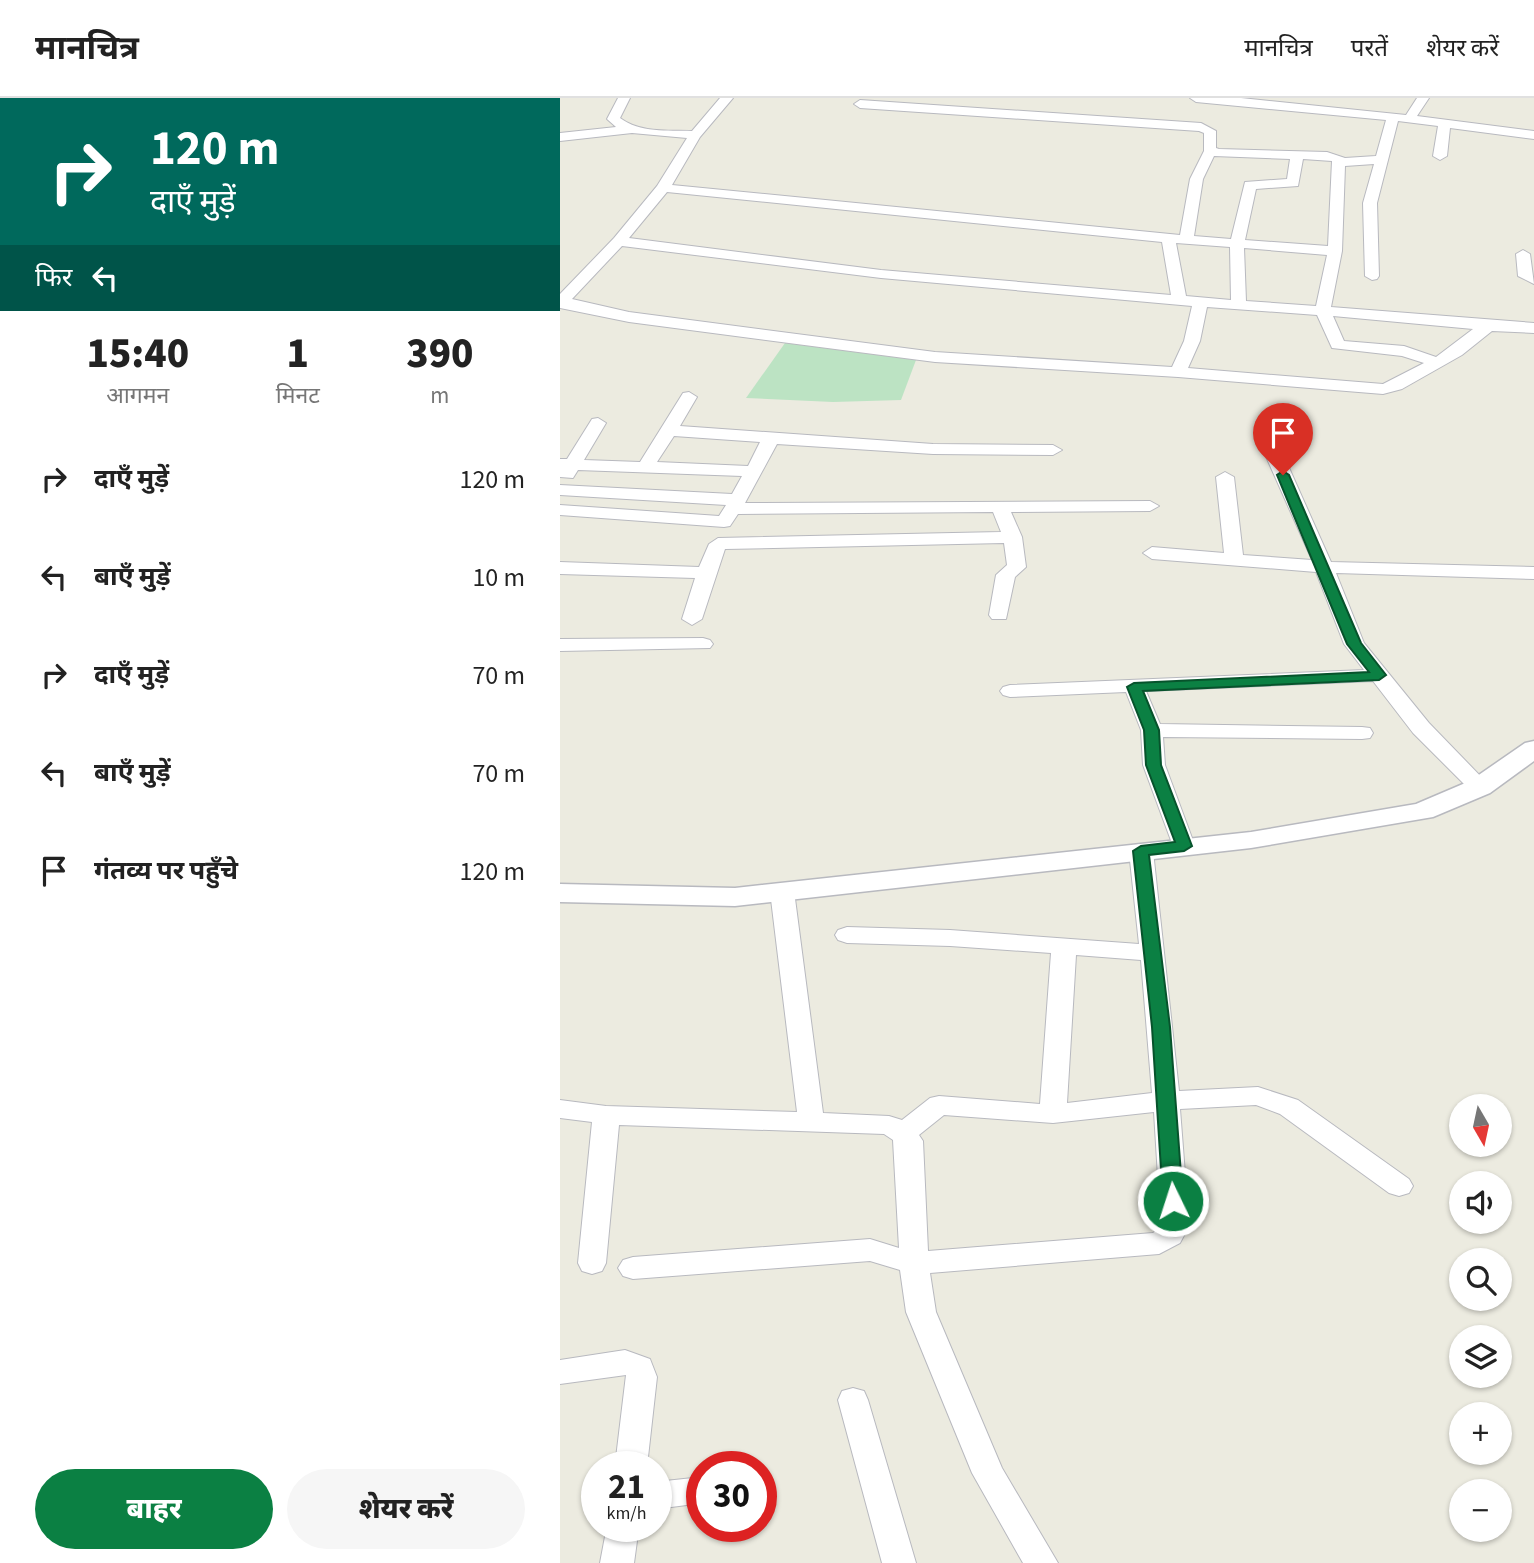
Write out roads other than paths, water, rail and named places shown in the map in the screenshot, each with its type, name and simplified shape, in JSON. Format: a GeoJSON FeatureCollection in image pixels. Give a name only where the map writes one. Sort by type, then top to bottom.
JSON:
{"type":"FeatureCollection","features":[{"type":"Feature","properties":{"kind":"street"},"geometry":{"type":"LineString","coordinates":[[624,98],[613,119],[620,126],[695,135]]}},
{"type":"Feature","properties":{"kind":"street"},"geometry":{"type":"LineString","coordinates":[[561,301],[619,241],[663,188],[695,135],[727,98]]}},
{"type":"Feature","properties":{"kind":"street"},"geometry":{"type":"LineString","coordinates":[[1196,98],[1308,107],[1534,135]]}},
{"type":"Feature","properties":{"kind":"street"},"geometry":{"type":"LineString","coordinates":[[1408,120],[1423,98]]}},
{"type":"Feature","properties":{"kind":"street"},"geometry":{"type":"LineString","coordinates":[[860,103],[1201,127],[1210,131],[1208,147],[1211,151]]}},
{"type":"Feature","properties":{"kind":"street"},"geometry":{"type":"LineString","coordinates":[[1372,276],[1370,203],[1393,118]]}},
{"type":"Feature","properties":{"kind":"street"},"geometry":{"type":"LineString","coordinates":[[1440,156],[1444,125]]}},
{"type":"Feature","properties":{"kind":"street"},"geometry":{"type":"LineString","coordinates":[[560,137],[635,129]]}},
{"type":"Feature","properties":{"kind":"street"},"geometry":{"type":"LineString","coordinates":[[1211,151],[1327,156],[1339,159],[1335,251],[1323,311],[1338,345],[1404,351],[1436,362]]}},
{"type":"Feature","properties":{"kind":"street"},"geometry":{"type":"LineString","coordinates":[[1187,240],[1189,211],[1200,163],[1211,151]]}},
{"type":"Feature","properties":{"kind":"street"},"geometry":{"type":"LineString","coordinates":[[1239,305],[1237,243],[1250,186],[1293,183],[1297,155]]}},
{"type":"Feature","properties":{"kind":"street"},"geometry":{"type":"LineString","coordinates":[[1339,162],[1382,160]]}},
{"type":"Feature","properties":{"kind":"street"},"geometry":{"type":"LineString","coordinates":[[663,188],[1187,240],[1335,251]]}},
{"type":"Feature","properties":{"kind":"street"},"geometry":{"type":"LineString","coordinates":[[1168,238],[1179,300]]}},
{"type":"Feature","properties":{"kind":"street"},"geometry":{"type":"LineString","coordinates":[[619,241],[881,274],[1534,328]]}},
{"type":"Feature","properties":{"kind":"street"},"geometry":{"type":"LineString","coordinates":[[1523,254],[1525,276],[1534,280]]}},
{"type":"Feature","properties":{"kind":"street"},"geometry":{"type":"LineString","coordinates":[[561,301],[629,317],[935,357],[1383,388],[1396,386],[1456,352],[1489,326]]}},
{"type":"Feature","properties":{"kind":"street"},"geometry":{"type":"LineString","coordinates":[[1178,372],[1192,341],[1201,302]]}},
{"type":"Feature","properties":{"kind":"street"},"geometry":{"type":"LineString","coordinates":[[645,468],[689,397]]}},
{"type":"Feature","properties":{"kind":"street"},"geometry":{"type":"LineString","coordinates":[[598,423],[565,464],[561,491],[732,510]]}},
{"type":"Feature","properties":{"kind":"street"},"geometry":{"type":"LineString","coordinates":[[667,430],[933,449],[1053,450]]}},
{"type":"Feature","properties":{"kind":"street"},"geometry":{"type":"LineString","coordinates":[[692,619],[706,573],[732,510],[771,438]]}},
{"type":"Feature","properties":{"kind":"street"},"geometry":{"type":"LineString","coordinates":[[1273,452],[1324,567],[1354,644],[1421,728],[1480,787]]}},
{"type":"Feature","properties":{"kind":"street"},"geometry":{"type":"LineString","coordinates":[[565,464],[753,471]]}},
{"type":"Feature","properties":{"kind":"street"},"geometry":{"type":"LineString","coordinates":[[1225,477],[1234,560]]}},
{"type":"Feature","properties":{"kind":"street"},"geometry":{"type":"LineString","coordinates":[[560,510],[1150,506]]}},
{"type":"Feature","properties":{"kind":"street"},"geometry":{"type":"LineString","coordinates":[[999,615],[1006,575],[1017,567],[1013,537],[1000,507]]}},
{"type":"Feature","properties":{"kind":"street"},"geometry":{"type":"LineString","coordinates":[[719,544],[1013,537]]}},
{"type":"Feature","properties":{"kind":"street"},"geometry":{"type":"LineString","coordinates":[[1152,552],[1324,567],[1534,573]]}},
{"type":"Feature","properties":{"kind":"street"},"geometry":{"type":"LineString","coordinates":[[560,568],[706,573]]}},
{"type":"Feature","properties":{"kind":"street"},"geometry":{"type":"LineString","coordinates":[[560,645],[703,644]]}},
{"type":"Feature","properties":{"kind":"street"},"geometry":{"type":"LineString","coordinates":[[1010,691],[1379,675]]}},
{"type":"Feature","properties":{"kind":"street"},"geometry":{"type":"LineString","coordinates":[[1134,687],[1152,730],[1153,765],[1184,846]]}},
{"type":"Feature","properties":{"kind":"street"},"geometry":{"type":"LineString","coordinates":[[1152,730],[1362,733]]}},
{"type":"Feature","properties":{"kind":"street"},"geometry":{"type":"LineString","coordinates":[[560,893],[735,897],[1251,840],[1423,811],[1480,787],[1534,749]]}},
{"type":"Feature","properties":{"kind":"street"},"geometry":{"type":"LineString","coordinates":[[633,1268],[870,1250],[914,1263],[1160,1243],[1170,1236],[1175,1226],[1167,1101],[1141,851]]}},
{"type":"Feature","properties":{"kind":"street"},"geometry":{"type":"LineString","coordinates":[[782,891],[811,1121]]}},
{"type":"Feature","properties":{"kind":"street"},"geometry":{"type":"LineString","coordinates":[[847,935],[950,937],[1153,953]]}},
{"type":"Feature","properties":{"kind":"street"},"geometry":{"type":"LineString","coordinates":[[1053,1114],[1064,947]]}},
{"type":"Feature","properties":{"kind":"street"},"geometry":{"type":"LineString","coordinates":[[903,1133],[939,1105],[1053,1114],[1167,1101],[1258,1096],[1279,1102],[1399,1186]]}},
{"type":"Feature","properties":{"kind":"street"},"geometry":{"type":"LineString","coordinates":[[560,1109],[606,1115],[889,1125],[903,1133],[909,1141],[914,1263],[921,1312],[988,1473],[1041,1563]]}},
{"type":"Feature","properties":{"kind":"street"},"geometry":{"type":"LineString","coordinates":[[592,1263],[606,1115]]}},
{"type":"Feature","properties":{"kind":"street"},"geometry":{"type":"LineString","coordinates":[[560,1372],[625,1362],[639,1367],[642,1377],[633,1451]]}},
{"type":"Feature","properties":{"kind":"street"},"geometry":{"type":"LineString","coordinates":[[853,1400],[899,1563]]}},
{"type":"Feature","properties":{"kind":"street"},"geometry":{"type":"LineString","coordinates":[[617,1563],[620,1542]]}}]}
